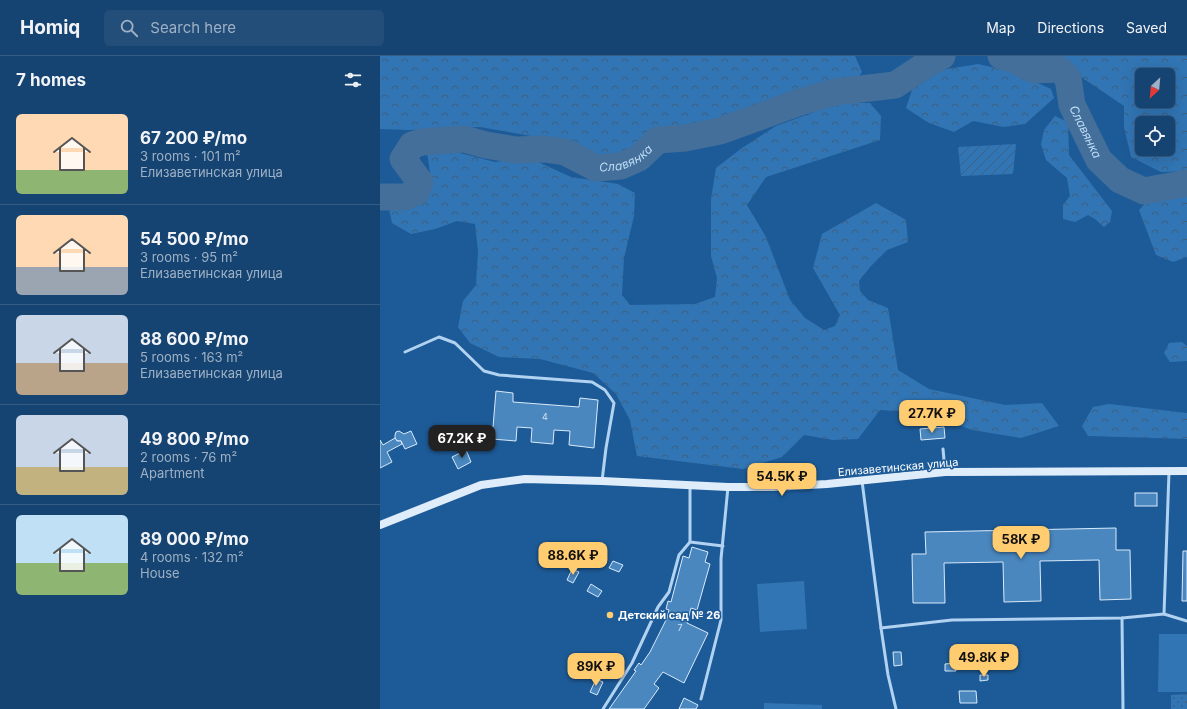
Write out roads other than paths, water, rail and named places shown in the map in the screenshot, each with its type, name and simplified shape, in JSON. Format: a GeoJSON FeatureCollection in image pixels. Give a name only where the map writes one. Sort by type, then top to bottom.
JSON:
{"type":"FeatureCollection","features":[{"type":"Feature","properties":{"kind":"street","name":"Елизаветинская улица"},"geometry":{"type":"LineString","coordinates":[[380,525],[481,485],[525,479],[602,481],[690,486],[773,487],[827,484],[945,472],[1187,471]]}},
{"type":"Feature","properties":{"kind":"lane"},"geometry":{"type":"LineString","coordinates":[[405,352],[439,337],[455,343],[484,370],[499,375],[592,382],[605,390],[614,404],[602,481]]}},
{"type":"Feature","properties":{"kind":"lane"},"geometry":{"type":"LineString","coordinates":[[943,448],[945,472]]}},
{"type":"Feature","properties":{"kind":"lane"},"geometry":{"type":"LineString","coordinates":[[1164,614],[1169,472]]}},
{"type":"Feature","properties":{"kind":"lane"},"geometry":{"type":"LineString","coordinates":[[862,480],[881,628],[888,675],[896,709]]}},
{"type":"Feature","properties":{"kind":"lane"},"geometry":{"type":"LineString","coordinates":[[603,709],[632,663],[658,607],[669,592],[679,555],[690,542],[690,486]]}},
{"type":"Feature","properties":{"kind":"lane"},"geometry":{"type":"LineString","coordinates":[[701,699],[721,620],[721,559],[728,487]]}},
{"type":"Feature","properties":{"kind":"lane"},"geometry":{"type":"LineString","coordinates":[[690,542],[723,546]]}},
{"type":"Feature","properties":{"kind":"lane"},"geometry":{"type":"LineString","coordinates":[[881,628],[952,620],[1122,618],[1164,614],[1187,621]]}},
{"type":"Feature","properties":{"kind":"lane"},"geometry":{"type":"LineString","coordinates":[[1122,618],[1123,709]]}},
{"type":"Feature","properties":{"kind":"waterway","name":"Славянка"},"geometry":{"type":"LineString","coordinates":[[380,197],[405,197],[416,192],[420,182],[403,159],[412,145],[422,142],[464,139],[486,145],[516,150],[545,149],[565,152],[596,168],[621,166],[639,158],[658,140],[685,138],[720,131],[800,102],[835,92],[895,85],[942,56]]}},
{"type":"Feature","properties":{"kind":"waterway","name":"Славянка"},"geometry":{"type":"LineString","coordinates":[[1001,56],[1014,60],[1034,70],[1059,69],[1068,78],[1072,105],[1099,160],[1120,180],[1144,191],[1187,183]]}},
{"type":"Feature","properties":{"kind":"place","name":"Детский сад № 26"},"geometry":{"type":"Point","coordinates":[610,615]}}]}
